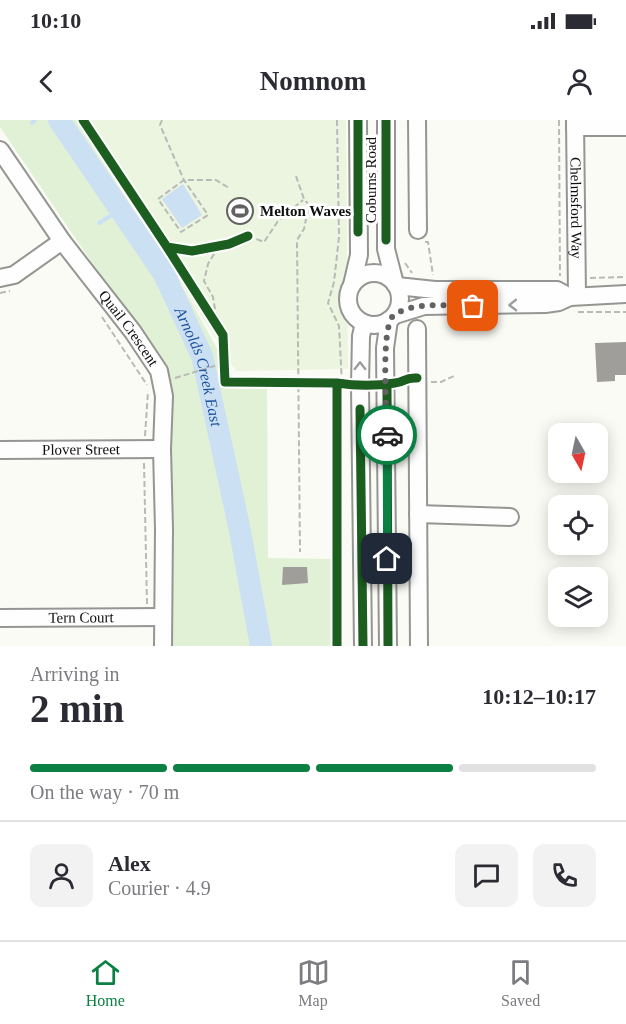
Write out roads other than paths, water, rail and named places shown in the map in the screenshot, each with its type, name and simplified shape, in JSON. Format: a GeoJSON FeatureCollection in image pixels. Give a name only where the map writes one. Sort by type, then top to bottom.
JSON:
{"type":"FeatureCollection","features":[{"type":"Feature","properties":{"kind":"street","name":"Coburns Road"},"geometry":{"type":"LineString","coordinates":[[352,285],[359,255],[357,120]]}},
{"type":"Feature","properties":{"kind":"street","name":"Coburns Road"},"geometry":{"type":"LineString","coordinates":[[386,120],[386,249],[396,285]]}},
{"type":"Feature","properties":{"kind":"street"},"geometry":{"type":"LineString","coordinates":[[417,120],[417,236]]}},
{"type":"Feature","properties":{"kind":"street"},"geometry":{"type":"LineString","coordinates":[[575,123],[626,127]]}},
{"type":"Feature","properties":{"kind":"street","name":"Chelmsford Way"},"geometry":{"type":"LineString","coordinates":[[574,297],[577,278],[575,123]]}},
{"type":"Feature","properties":{"kind":"street","name":"Quail Crescent"},"geometry":{"type":"LineString","coordinates":[[0,150],[62,241],[133,332],[159,371],[164,396],[163,646]]}},
{"type":"Feature","properties":{"kind":"street"},"geometry":{"type":"LineString","coordinates":[[0,278],[14,275],[62,241]]}},
{"type":"Feature","properties":{"kind":"street"},"geometry":{"type":"LineString","coordinates":[[574,297],[557,290],[435,290],[396,285],[382,274],[373,273],[358,279],[352,285],[348,302],[356,318],[373,325],[381,324],[392,317],[424,306],[545,304],[574,297],[626,294]]}},
{"type":"Feature","properties":{"kind":"street"},"geometry":{"type":"LineString","coordinates":[[388,646],[385,348],[392,317],[400,300],[396,285]]}},
{"type":"Feature","properties":{"kind":"street"},"geometry":{"type":"LineString","coordinates":[[363,646],[360,385],[361,336],[364,323]]}},
{"type":"Feature","properties":{"kind":"street"},"geometry":{"type":"LineString","coordinates":[[417,329],[418,646]]}},
{"type":"Feature","properties":{"kind":"street","name":"Plover Street"},"geometry":{"type":"LineString","coordinates":[[0,450],[162,449]]}},
{"type":"Feature","properties":{"kind":"street"},"geometry":{"type":"LineString","coordinates":[[418,514],[510,517]]}},
{"type":"Feature","properties":{"kind":"street","name":"Tern Court"},"geometry":{"type":"LineString","coordinates":[[0,618],[163,617]]}},
{"type":"Feature","properties":{"kind":"water"},"geometry":{"type":"Polygon","coordinates":[[[183,184],[202,215],[182,228],[162,199],[183,184]]]}},
{"type":"Feature","properties":{"kind":"waterway"},"geometry":{"type":"LineString","coordinates":[[32,123],[35,120]]}},
{"type":"Feature","properties":{"kind":"waterway","name":"Arnolds Creek East"},"geometry":{"type":"LineString","coordinates":[[59,120],[164,274],[202,356],[239,526],[261,646]]}},
{"type":"Feature","properties":{"kind":"waterway","name":"Arnolds Creek East"},"geometry":{"type":"LineString","coordinates":[[59,121],[74,127]]}},
{"type":"Feature","properties":{"kind":"waterway"},"geometry":{"type":"LineString","coordinates":[[99,223],[120,210]]}},
{"type":"Feature","properties":{"kind":"place","name":"Melton Waves"},"geometry":{"type":"Point","coordinates":[240,211]}}]}
